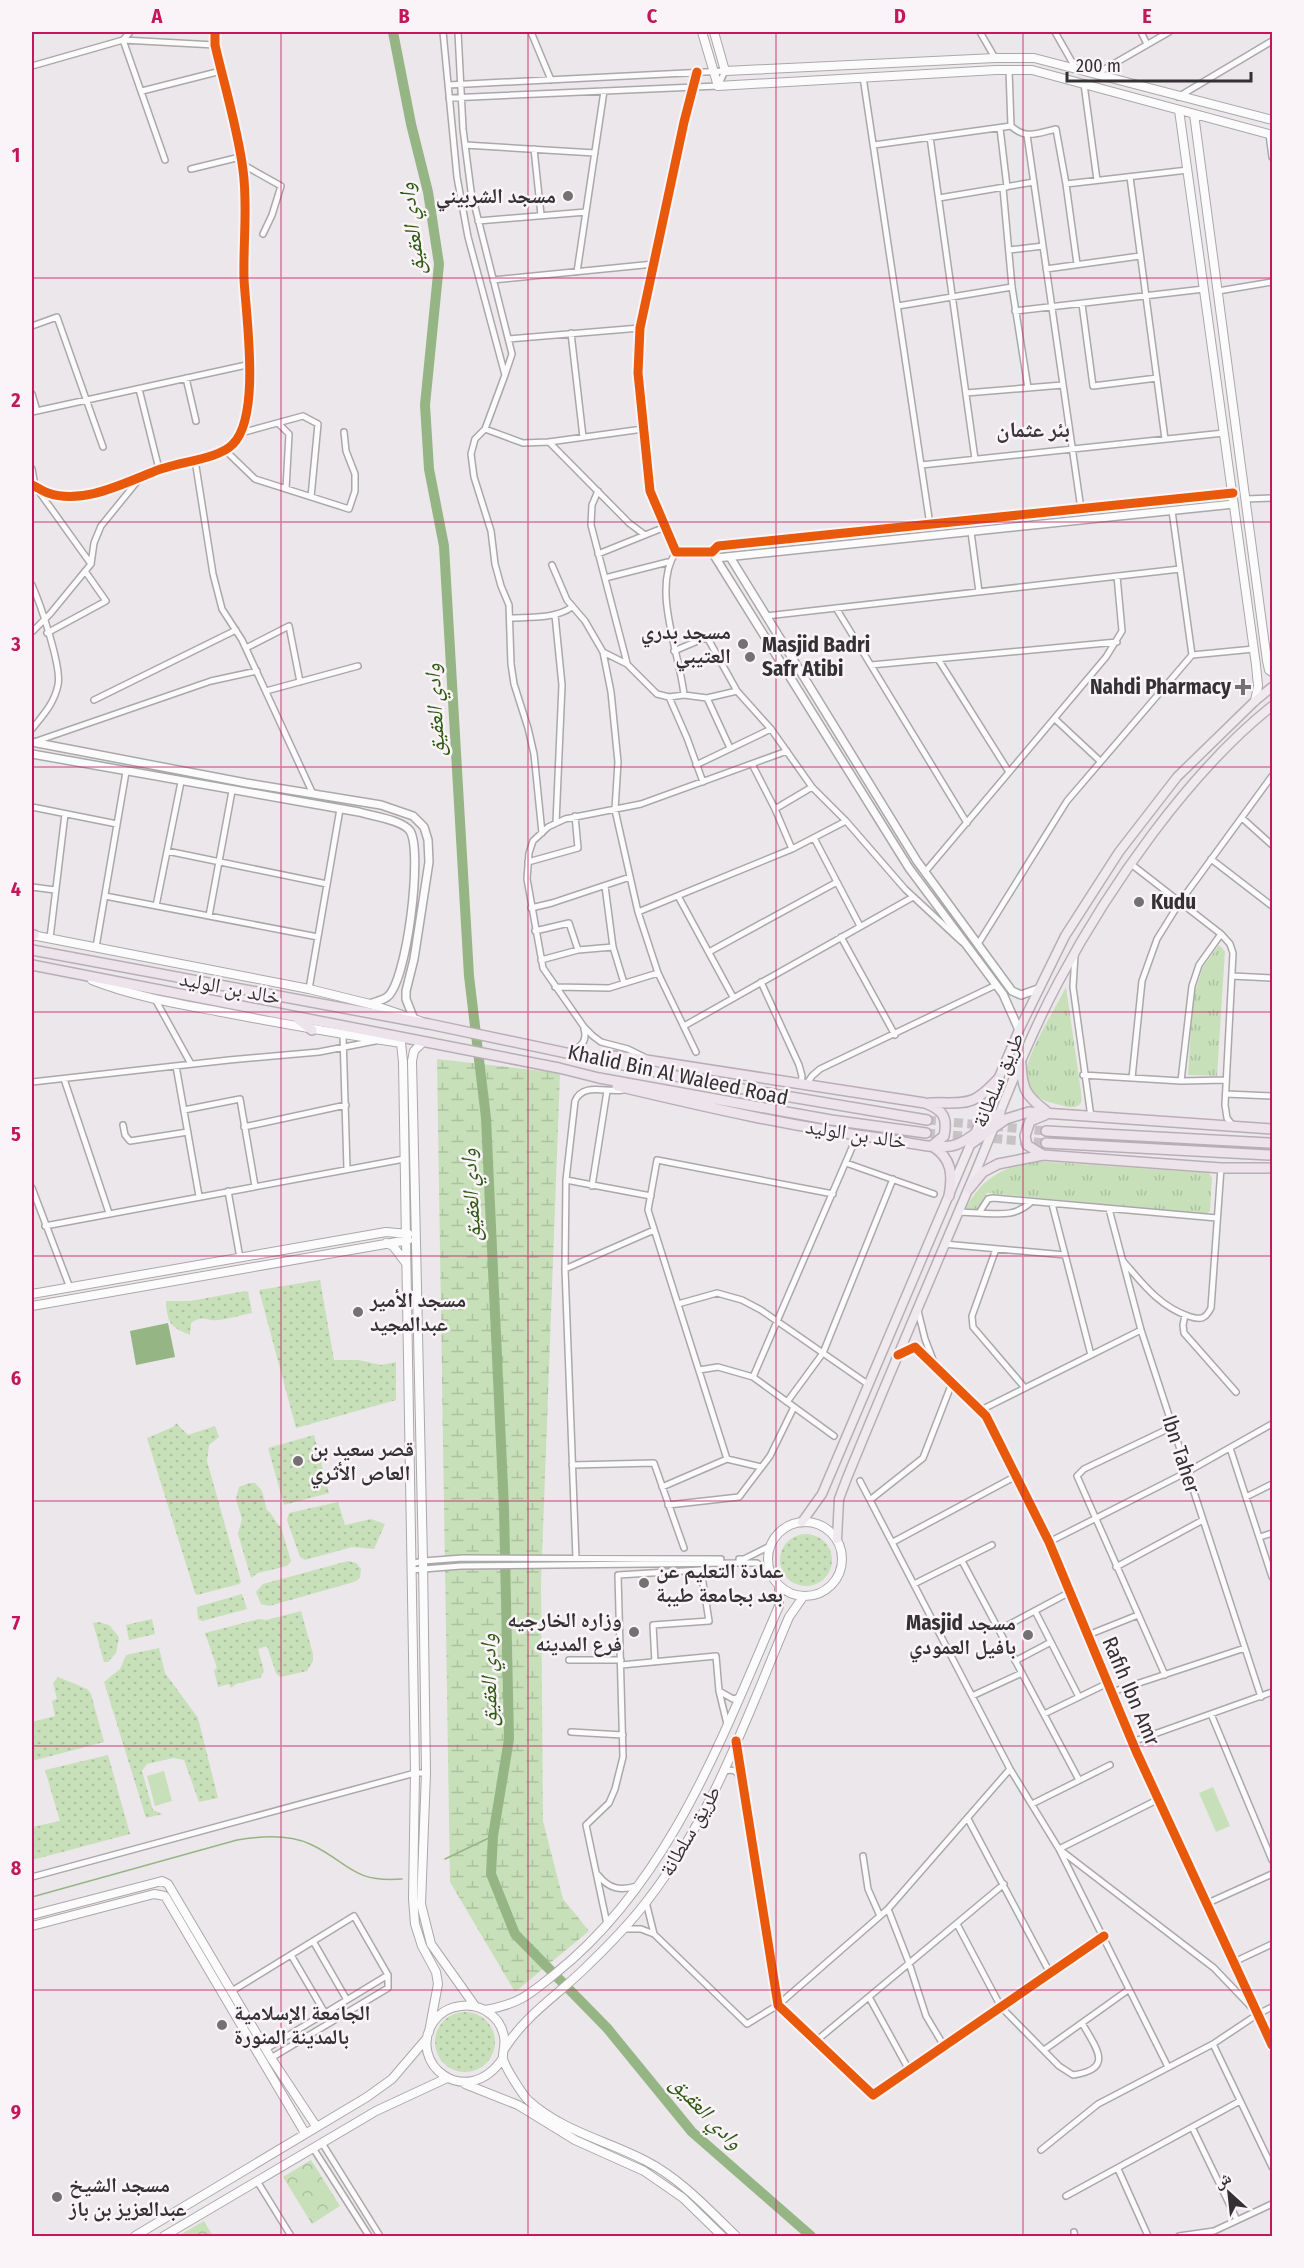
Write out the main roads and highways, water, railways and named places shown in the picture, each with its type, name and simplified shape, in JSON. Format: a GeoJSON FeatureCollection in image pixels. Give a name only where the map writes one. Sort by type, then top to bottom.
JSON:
{"type":"FeatureCollection","features":[{"type":"Feature","properties":{"kind":"highway","name":"خالد بن الوليد"},"geometry":{"type":"LineString","coordinates":[[32,950],[420,1021]]}},
{"type":"Feature","properties":{"kind":"highway","name":"خالد بن الوليد"},"geometry":{"type":"LineString","coordinates":[[32,965],[293,1016],[398,1040],[425,1042]]}},
{"type":"Feature","properties":{"kind":"highway"},"geometry":{"type":"LineString","coordinates":[[293,1016],[312,1030]]}},
{"type":"Feature","properties":{"kind":"highway","name":"Khalid Bin Al Waleed Road"},"geometry":{"type":"LineString","coordinates":[[420,1021],[773,1095],[927,1120]]}},
{"type":"Feature","properties":{"kind":"highway","name":"Khalid Bin Al Waleed Road"},"geometry":{"type":"LineString","coordinates":[[425,1042],[599,1078],[831,1120],[926,1133]]}},
{"type":"Feature","properties":{"kind":"highway","name":"خالد بن الوليد"},"geometry":{"type":"LineString","coordinates":[[598,1060],[611,1056],[649,1061],[926,1104],[963,1104],[972,1101],[981,1096],[999,1078]]}},
{"type":"Feature","properties":{"kind":"highway"},"geometry":{"type":"LineString","coordinates":[[1021,1064],[1022,1080],[1027,1095],[1049,1112]]}},
{"type":"Feature","properties":{"kind":"highway","name":"خالد بن الوليد"},"geometry":{"type":"LineString","coordinates":[[599,1078],[608,1084],[708,1108],[857,1136],[931,1145],[952,1146],[1000,1113]]}},
{"type":"Feature","properties":{"kind":"highway"},"geometry":{"type":"LineString","coordinates":[[926,1104],[941,1111],[946,1120],[945,1137],[931,1145],[939,1150],[949,1164],[952,1179],[949,1196]]}},
{"type":"Feature","properties":{"kind":"highway"},"geometry":{"type":"LineString","coordinates":[[1043,1155],[1027,1145],[1025,1136],[1027,1126],[1036,1117],[1049,1112]]}},
{"type":"Feature","properties":{"kind":"highway"},"geometry":{"type":"LineString","coordinates":[[972,1143],[1006,1119],[1019,1113],[1049,1112],[1272,1129]]}},
{"type":"Feature","properties":{"kind":"highway"},"geometry":{"type":"LineString","coordinates":[[1046,1131],[1269,1143]]}},
{"type":"Feature","properties":{"kind":"highway"},"geometry":{"type":"LineString","coordinates":[[1046,1143],[1269,1155]]}},
{"type":"Feature","properties":{"kind":"highway"},"geometry":{"type":"LineString","coordinates":[[969,1189],[983,1172],[998,1164],[1043,1155],[1221,1168],[1268,1168]]}},
{"type":"Feature","properties":{"kind":"main road"},"geometry":{"type":"LineString","coordinates":[[702,32],[718,86],[1032,70],[1271,135]]}},
{"type":"Feature","properties":{"kind":"main road"},"geometry":{"type":"LineString","coordinates":[[714,32],[725,70],[1034,58],[1272,120]]}},
{"type":"Feature","properties":{"kind":"main road"},"geometry":{"type":"LineString","coordinates":[[1179,110],[1254,649],[1258,686],[1255,701]]}},
{"type":"Feature","properties":{"kind":"main road"},"geometry":{"type":"LineString","coordinates":[[1194,114],[1267,661],[1269,670],[1272,672]]}},
{"type":"Feature","properties":{"kind":"main road"},"geometry":{"type":"LineString","coordinates":[[1196,228],[1209,225]]}},
{"type":"Feature","properties":{"kind":"main road","name":"طريق سلطانة"},"geometry":{"type":"LineString","coordinates":[[802,1522],[822,1494],[1019,1030],[1065,936],[1119,852],[1177,777],[1272,687]]}},
{"type":"Feature","properties":{"kind":"main road","name":"طريق سلطانة"},"geometry":{"type":"LineString","coordinates":[[837,1539],[839,1499],[944,1244],[1059,981],[1131,864],[1190,788],[1250,724],[1272,706]]}},
{"type":"Feature","properties":{"kind":"main road"},"geometry":{"type":"LineString","coordinates":[[32,935],[309,989],[370,1004],[420,1021]]}},
{"type":"Feature","properties":{"kind":"main road"},"geometry":{"type":"LineString","coordinates":[[80,975],[114,988],[155,999],[312,1030],[380,1040],[398,1040],[406,1237],[414,1773],[412,1899],[415,1924],[422,1947],[436,1972],[438,1984],[428,2034],[428,2055],[434,2066],[447,2078],[518,2105],[575,2140],[644,2170],[683,2198],[722,2236]]}},
{"type":"Feature","properties":{"kind":"main road"},"geometry":{"type":"LineString","coordinates":[[425,1042],[414,1051],[412,1061],[426,1773],[421,1904],[431,1944],[475,2006]]}},
{"type":"Feature","properties":{"kind":"main road"},"geometry":{"type":"LineString","coordinates":[[32,1294],[386,1232],[398,1229],[405,1221]]}},
{"type":"Feature","properties":{"kind":"main road"},"geometry":{"type":"LineString","coordinates":[[386,1232],[415,1237]]}},
{"type":"Feature","properties":{"kind":"main road"},"geometry":{"type":"LineString","coordinates":[[385,1243],[386,1232]]}},
{"type":"Feature","properties":{"kind":"main road"},"geometry":{"type":"LineString","coordinates":[[32,1306],[385,1243],[406,1237]]}},
{"type":"Feature","properties":{"kind":"main road"},"geometry":{"type":"LineString","coordinates":[[385,1243],[393,1246],[406,1263]]}},
{"type":"Feature","properties":{"kind":"main road"},"geometry":{"type":"LineString","coordinates":[[802,1522],[816,1524],[828,1530],[837,1539],[842,1551],[839,1575],[833,1584],[818,1594],[803,1597],[789,1593],[779,1586],[771,1575],[768,1560],[770,1546],[783,1530],[802,1522]]}},
{"type":"Feature","properties":{"kind":"main road","name":"طريق سلطانة"},"geometry":{"type":"LineString","coordinates":[[485,2010],[510,2006],[529,1995],[573,1960],[607,1924],[670,1840],[696,1792],[740,1697],[779,1606],[779,1586]]}},
{"type":"Feature","properties":{"kind":"main road","name":"طريق سلطانة"},"geometry":{"type":"LineString","coordinates":[[505,2048],[519,2026],[605,1948],[646,1902],[683,1851],[710,1802],[789,1617],[803,1597]]}},
{"type":"Feature","properties":{"kind":"main road"},"geometry":{"type":"LineString","coordinates":[[32,1915],[162,1881],[168,1884],[266,2049],[316,2127]]}},
{"type":"Feature","properties":{"kind":"main road"},"geometry":{"type":"LineString","coordinates":[[32,1926],[154,1894],[165,1896],[305,2133]]}},
{"type":"Feature","properties":{"kind":"main road"},"geometry":{"type":"LineString","coordinates":[[135,2236],[367,2097],[392,2079],[442,2013],[452,2007],[475,2006],[485,2010],[501,2026],[505,2048],[503,2058],[487,2077],[476,2082],[458,2082]]}},
{"type":"Feature","properties":{"kind":"main road"},"geometry":{"type":"LineString","coordinates":[[503,2058],[529,2101],[577,2131],[648,2162],[668,2175],[689,2191],[736,2236]]}},
{"type":"Feature","properties":{"kind":"main road"},"geometry":{"type":"LineString","coordinates":[[165,2236],[376,2111],[447,2078]]}},
{"type":"Feature","properties":{"kind":"main road"},"geometry":{"type":"LineString","coordinates":[[285,2146],[293,2160]]}},
{"type":"Feature","properties":{"kind":"waterway","name":"وادي العقيق"},"geometry":{"type":"LineString","coordinates":[[393,32],[411,124],[428,192],[439,264],[425,405],[429,469],[444,546],[469,976],[486,1118],[504,1509],[509,1739],[493,1836],[491,1874],[515,1934],[607,2028],[692,2132],[811,2236]]}},
{"type":"Feature","properties":{"kind":"waterway"},"geometry":{"type":"LineString","coordinates":[[445,1859],[493,1836]]}},
{"type":"Feature","properties":{"kind":"waterway"},"geometry":{"type":"LineString","coordinates":[[32,1897],[237,1840],[264,1837],[283,1837],[310,1844],[352,1870],[372,1878],[402,1879]]}},
{"type":"Feature","properties":{"kind":"tunnel"},"geometry":{"type":"LineString","coordinates":[[927,1120],[1046,1131]]}},
{"type":"Feature","properties":{"kind":"tunnel"},"geometry":{"type":"LineString","coordinates":[[926,1133],[1046,1143]]}},
{"type":"Feature","properties":{"kind":"place","name":"مسجد الشربيني"},"geometry":{"type":"Point","coordinates":[568,196]}},
{"type":"Feature","properties":{"kind":"place","name":"مسجد بدري العتيبي"},"geometry":{"type":"Point","coordinates":[743,644]}},
{"type":"Feature","properties":{"kind":"place","name":"Masjid Badri Safr Atibi"},"geometry":{"type":"Point","coordinates":[750,657]}},
{"type":"Feature","properties":{"kind":"place","name":"Nahdi Pharmacy"},"geometry":{"type":"Point","coordinates":[1243,687]}},
{"type":"Feature","properties":{"kind":"place","name":"Kudu"},"geometry":{"type":"Point","coordinates":[1139,902]}},
{"type":"Feature","properties":{"kind":"place","name":"مسجد الأمير عبدالمجيد"},"geometry":{"type":"Point","coordinates":[358,1312]}},
{"type":"Feature","properties":{"kind":"place","name":"قصر سعيد بن العاص الأثري"},"geometry":{"type":"Point","coordinates":[298,1461]}},
{"type":"Feature","properties":{"kind":"place","name":"عمادة التعليم عن بعد بجامعة طيبة"},"geometry":{"type":"Point","coordinates":[644,1583]}},
{"type":"Feature","properties":{"kind":"place","name":"وزاره الخارجيه فرع المدينه"},"geometry":{"type":"Point","coordinates":[634,1632]}},
{"type":"Feature","properties":{"kind":"place","name":"Masjid مسجد بافيل العمودي"},"geometry":{"type":"Point","coordinates":[1028,1635]}},
{"type":"Feature","properties":{"kind":"place","name":"الجامعة الإسلامية بالمدينة المنورة"},"geometry":{"type":"Point","coordinates":[222,2025]}},
{"type":"Feature","properties":{"kind":"place","name":"مسجد الشيخ عبدالعزيز بن باز"},"geometry":{"type":"Point","coordinates":[57,2197]}},
{"type":"Feature","properties":{"kind":"district","name":"بئر عثمان"},"geometry":{"type":"Point","coordinates":[1033,429]}}]}
